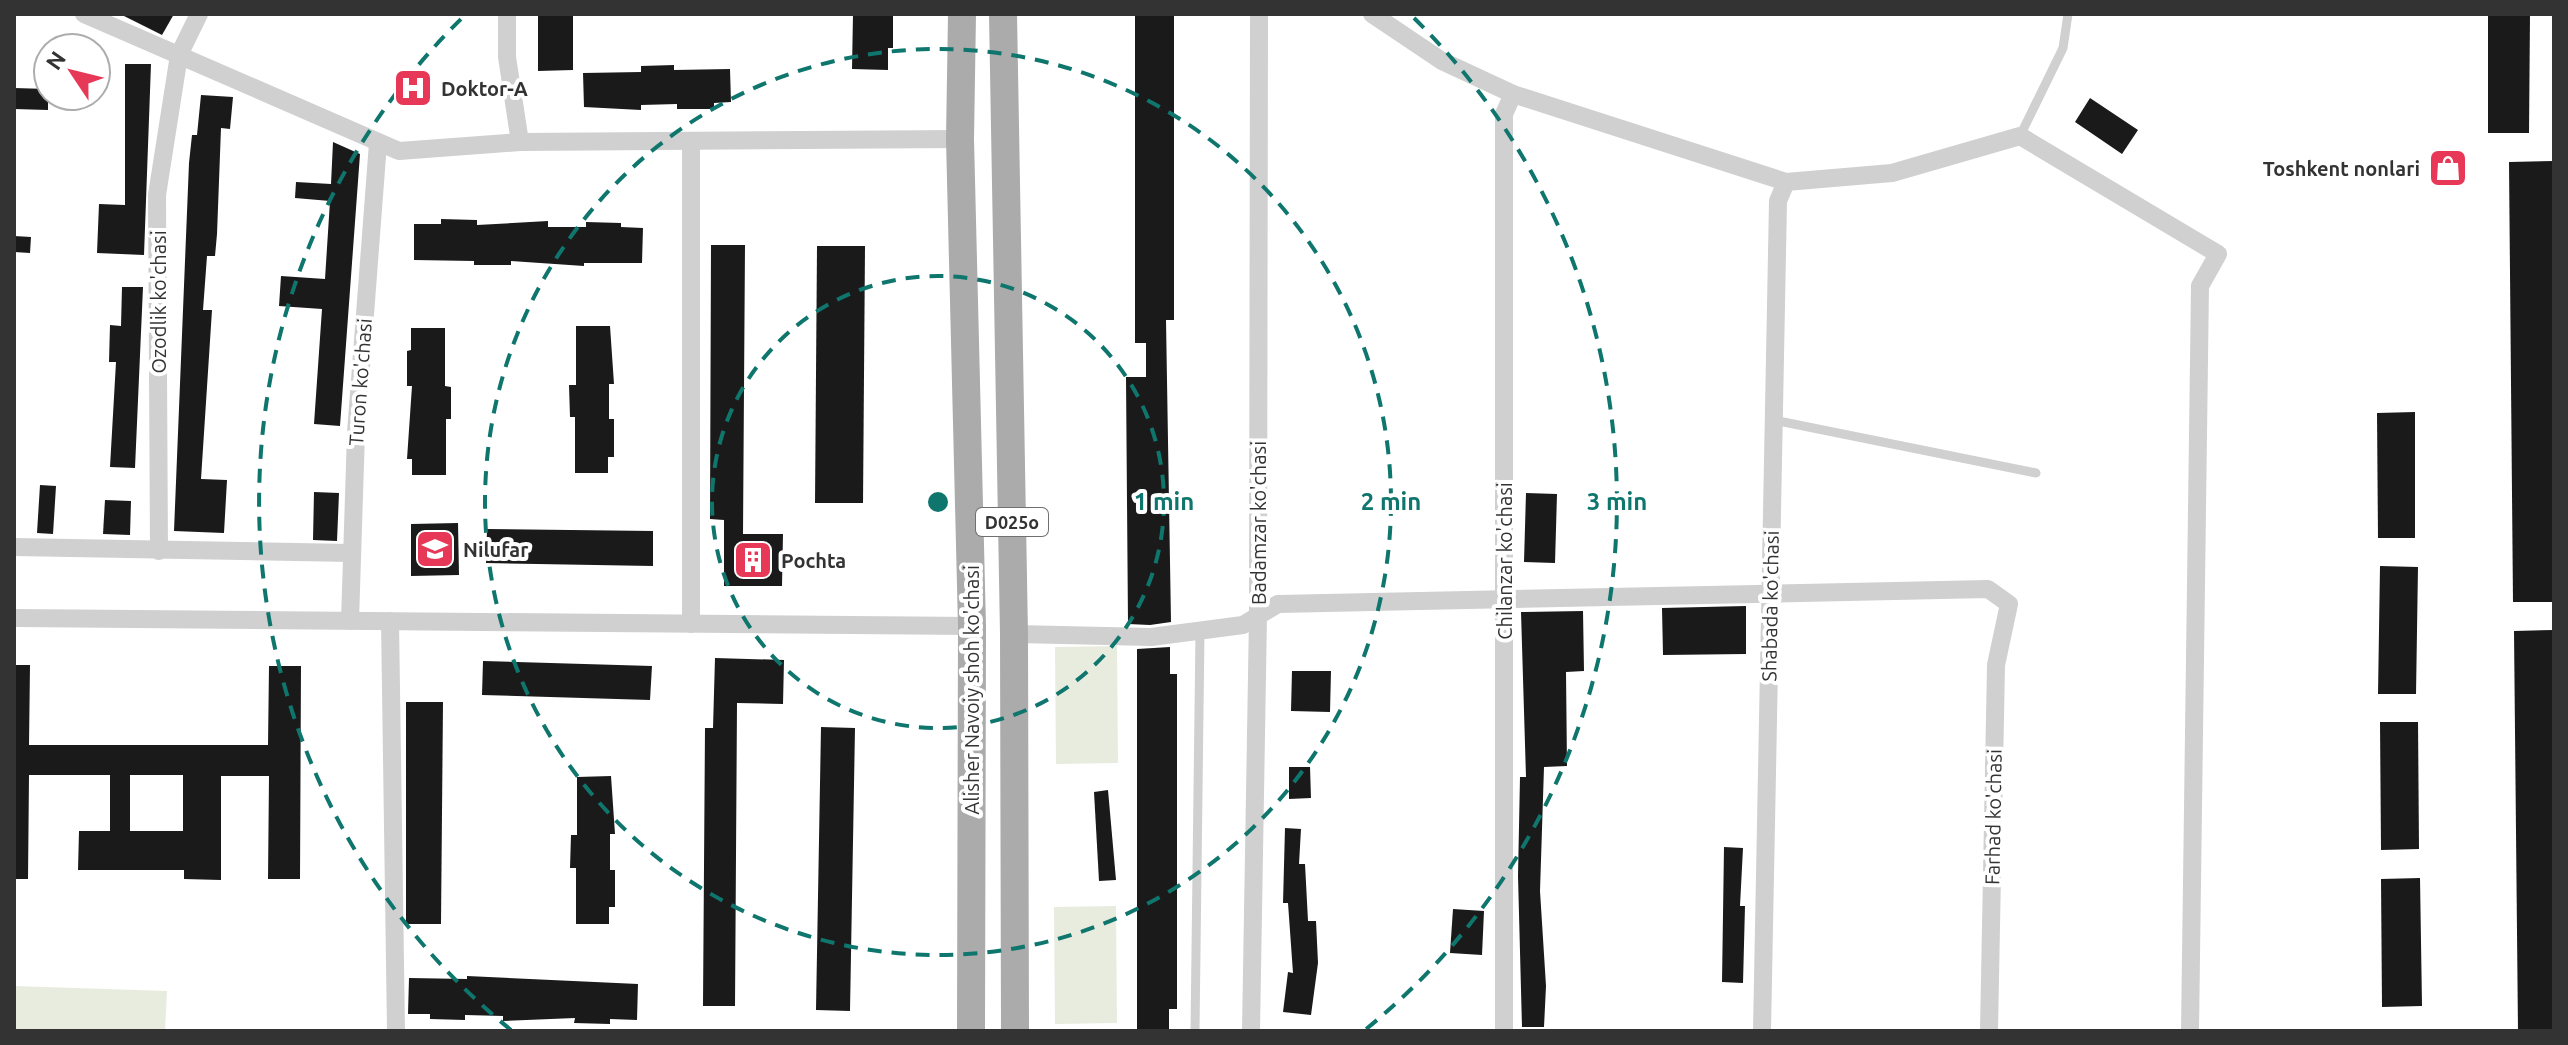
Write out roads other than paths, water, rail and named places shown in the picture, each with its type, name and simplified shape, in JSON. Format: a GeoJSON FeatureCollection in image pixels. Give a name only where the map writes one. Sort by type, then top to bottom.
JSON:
{"type":"FeatureCollection","features":[{"type":"Feature","properties":{"kind":"main road","name":"Alisher Navoiy shoh ko'chasi"},"geometry":{"type":"LineString","coordinates":[[962,14],[960,139],[972,626],[971,1031]]}},
{"type":"Feature","properties":{"kind":"main road","name":"Alisher Navoiy shoh ko'chasi"},"geometry":{"type":"LineString","coordinates":[[1003,14],[1014,634],[1015,1031]]}},
{"type":"Feature","properties":{"kind":"street"},"geometry":{"type":"LineString","coordinates":[[84,14],[399,151],[520,142],[960,139]]}},
{"type":"Feature","properties":{"kind":"street","name":"Ozodlik ko'chasi"},"geometry":{"type":"LineString","coordinates":[[159,551],[157,195],[179,55],[199,14]]}},
{"type":"Feature","properties":{"kind":"street"},"geometry":{"type":"LineString","coordinates":[[507,14],[507,57],[520,142]]}},
{"type":"Feature","properties":{"kind":"street","name":"Badamzar ko'chasi"},"geometry":{"type":"LineString","coordinates":[[1251,1031],[1258,616],[1259,14]]}},
{"type":"Feature","properties":{"kind":"street"},"geometry":{"type":"LineString","coordinates":[[1372,14],[1442,61],[1513,94],[1786,182],[1892,173],[2020,136],[2218,254],[2200,286],[2190,1031]]}},
{"type":"Feature","properties":{"kind":"street","name":"Chilanzar ko'chasi"},"geometry":{"type":"LineString","coordinates":[[1504,1030],[1504,114],[1513,94]]}},
{"type":"Feature","properties":{"kind":"street","name":"Turon ko'chasi"},"geometry":{"type":"LineString","coordinates":[[350,621],[356,433],[378,143]]}},
{"type":"Feature","properties":{"kind":"street"},"geometry":{"type":"LineString","coordinates":[[691,143],[691,624]]}},
{"type":"Feature","properties":{"kind":"street","name":"Shabada ko'chasi"},"geometry":{"type":"LineString","coordinates":[[1762,1031],[1778,201],[1786,182]]}},
{"type":"Feature","properties":{"kind":"street"},"geometry":{"type":"LineString","coordinates":[[14,547],[352,553]]}},
{"type":"Feature","properties":{"kind":"street","name":"Farhad ko'chasi"},"geometry":{"type":"LineString","coordinates":[[1770,593],[1988,589],[2009,604],[1996,665],[1989,1031]]}},
{"type":"Feature","properties":{"kind":"street"},"geometry":{"type":"LineString","coordinates":[[1014,634],[1151,637],[1243,625],[1278,604],[1770,593]]}},
{"type":"Feature","properties":{"kind":"street"},"geometry":{"type":"LineString","coordinates":[[14,618],[972,626]]}},
{"type":"Feature","properties":{"kind":"street"},"geometry":{"type":"LineString","coordinates":[[390,621],[396,1031]]}},
{"type":"Feature","properties":{"kind":"lane"},"geometry":{"type":"LineString","coordinates":[[2020,136],[2063,48],[2068,14]]}},
{"type":"Feature","properties":{"kind":"lane"},"geometry":{"type":"LineString","coordinates":[[1774,420],[2036,473]]}},
{"type":"Feature","properties":{"kind":"lane"},"geometry":{"type":"LineString","coordinates":[[1195,1031],[1200,631]]}},
{"type":"Feature","properties":{"kind":"place","name":"Doktor-A"},"geometry":{"type":"Point","coordinates":[413,88]}},
{"type":"Feature","properties":{"kind":"place","name":"Toshkent nonlari"},"geometry":{"type":"Point","coordinates":[2448,168]}},
{"type":"Feature","properties":{"kind":"place","name":"Nilufar"},"geometry":{"type":"Point","coordinates":[435,549]}},
{"type":"Feature","properties":{"kind":"place","name":"Pochta"},"geometry":{"type":"Point","coordinates":[753,560]}}]}
